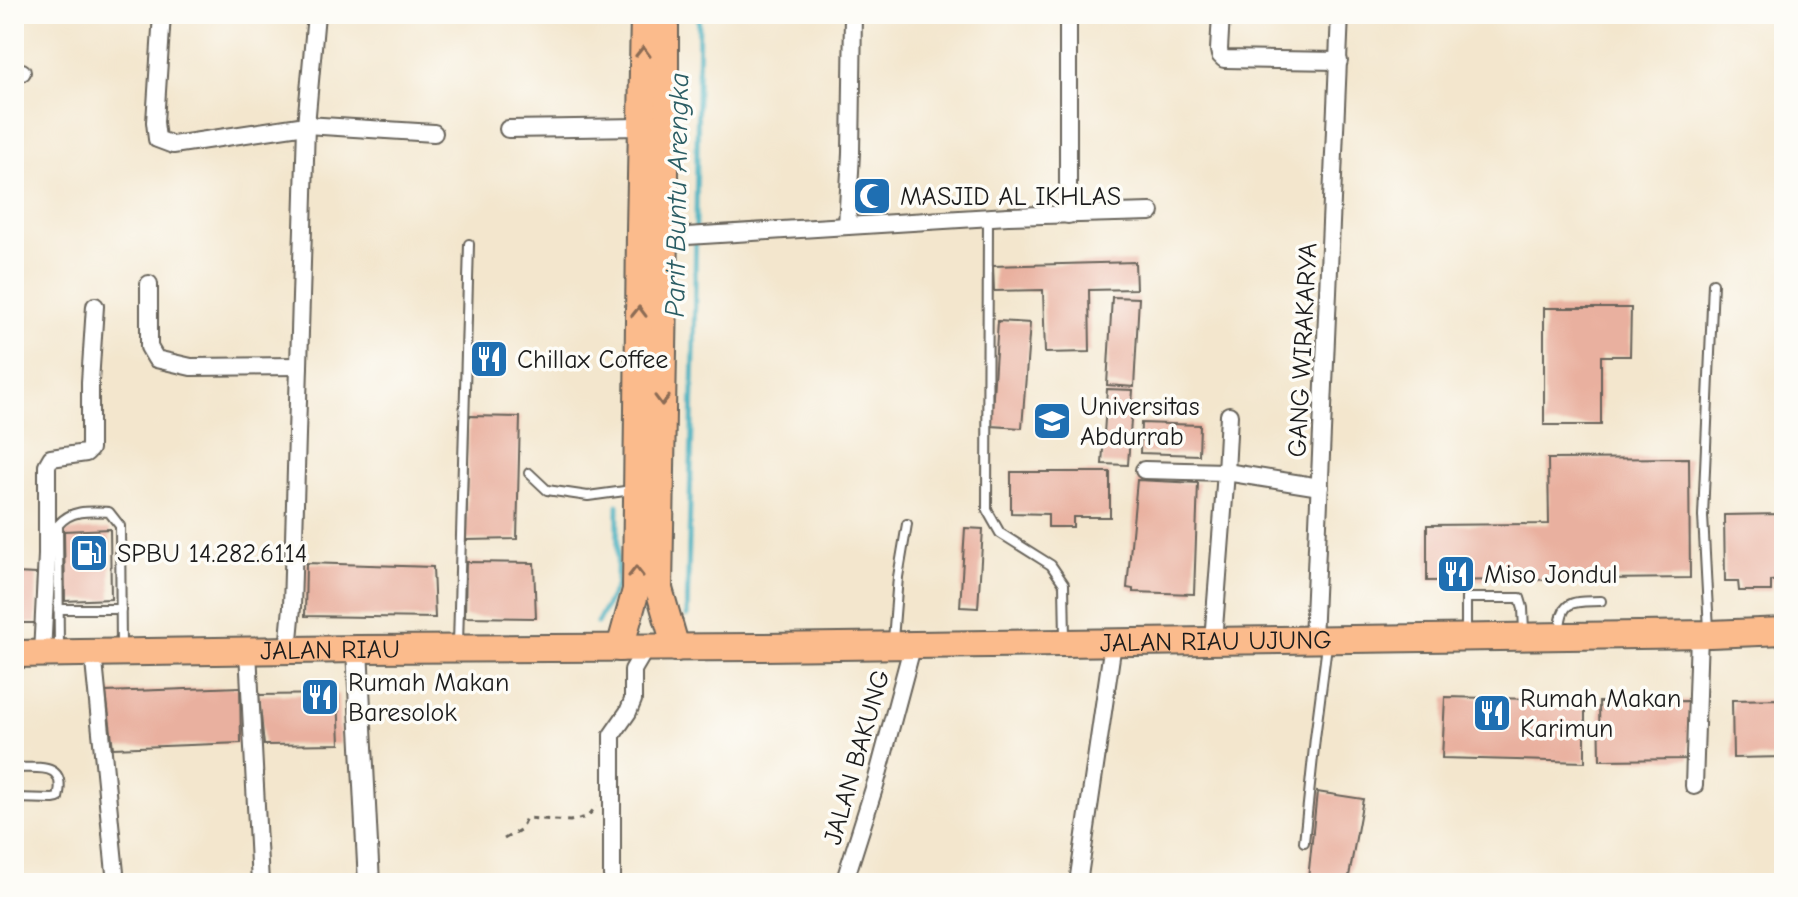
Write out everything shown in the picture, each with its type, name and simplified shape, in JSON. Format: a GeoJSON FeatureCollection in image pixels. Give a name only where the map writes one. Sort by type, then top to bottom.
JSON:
{"type":"FeatureCollection","features":[{"type":"Feature","properties":{"kind":"main road"},"geometry":{"type":"LineString","coordinates":[[620,648],[636,590],[644,14]]}},
{"type":"Feature","properties":{"kind":"main road"},"geometry":{"type":"LineString","coordinates":[[665,14],[676,234],[659,589],[676,648]]}},
{"type":"Feature","properties":{"kind":"main road","name":"JALAN RIAU UJUNG"},"geometry":{"type":"LineString","coordinates":[[646,648],[1784,631]]}},
{"type":"Feature","properties":{"kind":"main road","name":"JALAN RIAU"},"geometry":{"type":"LineString","coordinates":[[14,654],[646,648]]}},
{"type":"Feature","properties":{"kind":"street"},"geometry":{"type":"LineString","coordinates":[[162,14],[155,122],[157,139],[173,145],[306,125],[434,133]]}},
{"type":"Feature","properties":{"kind":"street"},"geometry":{"type":"LineString","coordinates":[[288,650],[292,607],[306,125],[316,14]]}},
{"type":"Feature","properties":{"kind":"street"},"geometry":{"type":"LineString","coordinates":[[847,226],[853,14]]}},
{"type":"Feature","properties":{"kind":"street"},"geometry":{"type":"LineString","coordinates":[[1068,14],[1068,215]]}},
{"type":"Feature","properties":{"kind":"street"},"geometry":{"type":"LineString","coordinates":[[1221,14],[1219,50],[1224,59],[1339,61]]}},
{"type":"Feature","properties":{"kind":"street","name":"GANG WIRAKARYA"},"geometry":{"type":"LineString","coordinates":[[1321,640],[1320,487],[1340,14]]}},
{"type":"Feature","properties":{"kind":"street"},"geometry":{"type":"LineString","coordinates":[[508,129],[641,127]]}},
{"type":"Feature","properties":{"kind":"street"},"geometry":{"type":"LineString","coordinates":[[676,234],[707,235],[988,217],[1151,212]]}},
{"type":"Feature","properties":{"kind":"street"},"geometry":{"type":"LineString","coordinates":[[149,284],[149,347],[156,359],[191,367],[299,366]]}},
{"type":"Feature","properties":{"kind":"street"},"geometry":{"type":"LineString","coordinates":[[51,653],[47,465],[54,457],[86,453],[90,449],[95,306]]}},
{"type":"Feature","properties":{"kind":"street"},"geometry":{"type":"LineString","coordinates":[[1213,641],[1229,415]]}},
{"type":"Feature","properties":{"kind":"street"},"geometry":{"type":"LineString","coordinates":[[1144,470],[1226,472],[1320,487]]}},
{"type":"Feature","properties":{"kind":"street"},"geometry":{"type":"LineString","coordinates":[[1694,786],[1704,634]]}},
{"type":"Feature","properties":{"kind":"street"},"geometry":{"type":"LineString","coordinates":[[1078,883],[1113,643]]}},
{"type":"Feature","properties":{"kind":"street","name":"JALAN BAKUNG"},"geometry":{"type":"LineString","coordinates":[[844,883],[876,782],[903,645]]}},
{"type":"Feature","properties":{"kind":"street"},"geometry":{"type":"LineString","coordinates":[[612,876],[612,735],[633,700],[633,670],[646,648]]}},
{"type":"Feature","properties":{"kind":"street"},"geometry":{"type":"LineString","coordinates":[[357,649],[369,883]]}},
{"type":"Feature","properties":{"kind":"street"},"geometry":{"type":"LineString","coordinates":[[248,651],[260,883]]}},
{"type":"Feature","properties":{"kind":"street"},"geometry":{"type":"LineString","coordinates":[[93,652],[116,883]]}},
{"type":"Feature","properties":{"kind":"lane"},"geometry":{"type":"LineString","coordinates":[[988,217],[987,510],[1000,533],[1051,565],[1064,584],[1065,643]]}},
{"type":"Feature","properties":{"kind":"lane"},"geometry":{"type":"LineString","coordinates":[[458,649],[469,244]]}},
{"type":"Feature","properties":{"kind":"lane"},"geometry":{"type":"LineString","coordinates":[[1704,634],[1703,516],[1713,283]]}},
{"type":"Feature","properties":{"kind":"lane"},"geometry":{"type":"LineString","coordinates":[[529,473],[547,490],[588,496],[636,489]]}},
{"type":"Feature","properties":{"kind":"lane"},"geometry":{"type":"LineString","coordinates":[[51,653],[58,609],[58,525],[72,513],[89,511],[109,512],[120,526],[121,652]]}},
{"type":"Feature","properties":{"kind":"lane"},"geometry":{"type":"LineString","coordinates":[[903,645],[898,577],[907,524]]}},
{"type":"Feature","properties":{"kind":"lane"},"geometry":{"type":"LineString","coordinates":[[1466,637],[1466,598],[1500,597],[1520,598],[1524,637]]}},
{"type":"Feature","properties":{"kind":"lane"},"geometry":{"type":"LineString","coordinates":[[1560,636],[1563,608],[1572,602],[1601,601]]}},
{"type":"Feature","properties":{"kind":"lane"},"geometry":{"type":"LineString","coordinates":[[58,609],[121,609]]}},
{"type":"Feature","properties":{"kind":"lane"},"geometry":{"type":"LineString","coordinates":[[1304,842],[1321,640]]}},
{"type":"Feature","properties":{"kind":"lane"},"geometry":{"type":"LineString","coordinates":[[14,768],[49,769],[55,772],[60,793],[58,798],[53,799],[14,798]]}},
{"type":"Feature","properties":{"kind":"path"},"geometry":{"type":"LineString","coordinates":[[504,839],[520,830],[526,818],[570,821],[587,817],[598,805],[613,803]]}},
{"type":"Feature","properties":{"kind":"building"},"geometry":{"type":"Polygon","coordinates":[[[1135,262],[1136,289],[1089,290],[1090,352],[1045,353],[1043,290],[994,291],[993,266],[1135,262]]]}},
{"type":"Feature","properties":{"kind":"building"},"geometry":{"type":"Polygon","coordinates":[[[1112,297],[1139,298],[1134,387],[1107,385],[1112,297]]]}},
{"type":"Feature","properties":{"kind":"building"},"geometry":{"type":"Polygon","coordinates":[[[1544,308],[1631,308],[1630,356],[1601,356],[1601,425],[1544,425],[1544,308]]]}},
{"type":"Feature","properties":{"kind":"building"},"geometry":{"type":"Polygon","coordinates":[[[998,321],[1030,323],[1022,428],[991,426],[998,321]]]}},
{"type":"Feature","properties":{"kind":"building"},"geometry":{"type":"Polygon","coordinates":[[[1107,389],[1133,390],[1128,465],[1102,464],[1107,389]]]}},
{"type":"Feature","properties":{"kind":"building"},"geometry":{"type":"Polygon","coordinates":[[[469,416],[520,417],[517,539],[466,540],[469,416]]]}},
{"type":"Feature","properties":{"kind":"building"},"geometry":{"type":"Polygon","coordinates":[[[1141,423],[1200,425],[1199,455],[1140,453],[1141,423]]]}},
{"type":"Feature","properties":{"kind":"building"},"geometry":{"type":"Polygon","coordinates":[[[1689,458],[1690,578],[1427,581],[1427,525],[1549,524],[1548,459],[1689,458]]]}},
{"type":"Feature","properties":{"kind":"building"},"geometry":{"type":"Polygon","coordinates":[[[1011,472],[1110,472],[1110,517],[1073,517],[1073,527],[1048,527],[1048,514],[1011,513],[1011,472]]]}},
{"type":"Feature","properties":{"kind":"building"},"geometry":{"type":"Polygon","coordinates":[[[1137,480],[1198,483],[1194,594],[1133,592],[1133,589],[1127,588],[1137,480]]]}},
{"type":"Feature","properties":{"kind":"building"},"geometry":{"type":"Polygon","coordinates":[[[1783,514],[1784,580],[1771,581],[1771,591],[1739,591],[1738,581],[1725,581],[1724,515],[1783,514]]]}},
{"type":"Feature","properties":{"kind":"building"},"geometry":{"type":"Polygon","coordinates":[[[965,528],[983,529],[978,608],[960,607],[965,528]]]}},
{"type":"Feature","properties":{"kind":"building"},"geometry":{"type":"Polygon","coordinates":[[[110,529],[111,599],[65,601],[64,531],[110,529]]]}},
{"type":"Feature","properties":{"kind":"building"},"geometry":{"type":"Polygon","coordinates":[[[466,562],[534,563],[536,618],[465,617],[466,562]]]}},
{"type":"Feature","properties":{"kind":"building"},"geometry":{"type":"Polygon","coordinates":[[[306,563],[433,567],[435,618],[305,616],[306,563]]]}},
{"type":"Feature","properties":{"kind":"building"},"geometry":{"type":"Polygon","coordinates":[[[14,573],[37,574],[36,623],[14,623],[14,573]]]}},
{"type":"Feature","properties":{"kind":"building"},"geometry":{"type":"Polygon","coordinates":[[[240,687],[241,743],[113,748],[106,692],[240,687]]]}},
{"type":"Feature","properties":{"kind":"building"},"geometry":{"type":"Polygon","coordinates":[[[338,694],[340,744],[264,745],[259,695],[338,694]]]}},
{"type":"Feature","properties":{"kind":"building"},"geometry":{"type":"Polygon","coordinates":[[[1445,697],[1585,700],[1585,762],[1442,758],[1445,697]]]}},
{"type":"Feature","properties":{"kind":"building"},"geometry":{"type":"Polygon","coordinates":[[[1784,699],[1784,757],[1733,758],[1732,700],[1784,699]]]}},
{"type":"Feature","properties":{"kind":"building"},"geometry":{"type":"Polygon","coordinates":[[[1688,701],[1689,759],[1600,760],[1599,702],[1688,701]]]}},
{"type":"Feature","properties":{"kind":"building"},"geometry":{"type":"Polygon","coordinates":[[[1317,792],[1363,799],[1348,882],[1308,879],[1317,792]]]}},
{"type":"Feature","properties":{"kind":"waterway","name":"Parit Buntu Arengka"},"geometry":{"type":"LineString","coordinates":[[687,616],[699,14]]}},
{"type":"Feature","properties":{"kind":"waterway"},"geometry":{"type":"LineString","coordinates":[[597,623],[617,585],[618,505]]}},
{"type":"Feature","properties":{"kind":"place","name":"MASJID AL IKHLAS"},"geometry":{"type":"Point","coordinates":[872,196]}},
{"type":"Feature","properties":{"kind":"place","name":"Chillax Coffee"},"geometry":{"type":"Point","coordinates":[489,359]}},
{"type":"Feature","properties":{"kind":"place","name":"Universitas Abdurrab"},"geometry":{"type":"Point","coordinates":[1052,421]}},
{"type":"Feature","properties":{"kind":"place","name":"SPBU 14.282.6114"},"geometry":{"type":"Point","coordinates":[89,553]}},
{"type":"Feature","properties":{"kind":"place","name":"Miso Jondul"},"geometry":{"type":"Point","coordinates":[1456,574]}},
{"type":"Feature","properties":{"kind":"place","name":"Rumah Makan Baresolok"},"geometry":{"type":"Point","coordinates":[320,697]}},
{"type":"Feature","properties":{"kind":"place","name":"Rumah Makan Karimun"},"geometry":{"type":"Point","coordinates":[1492,713]}}]}
